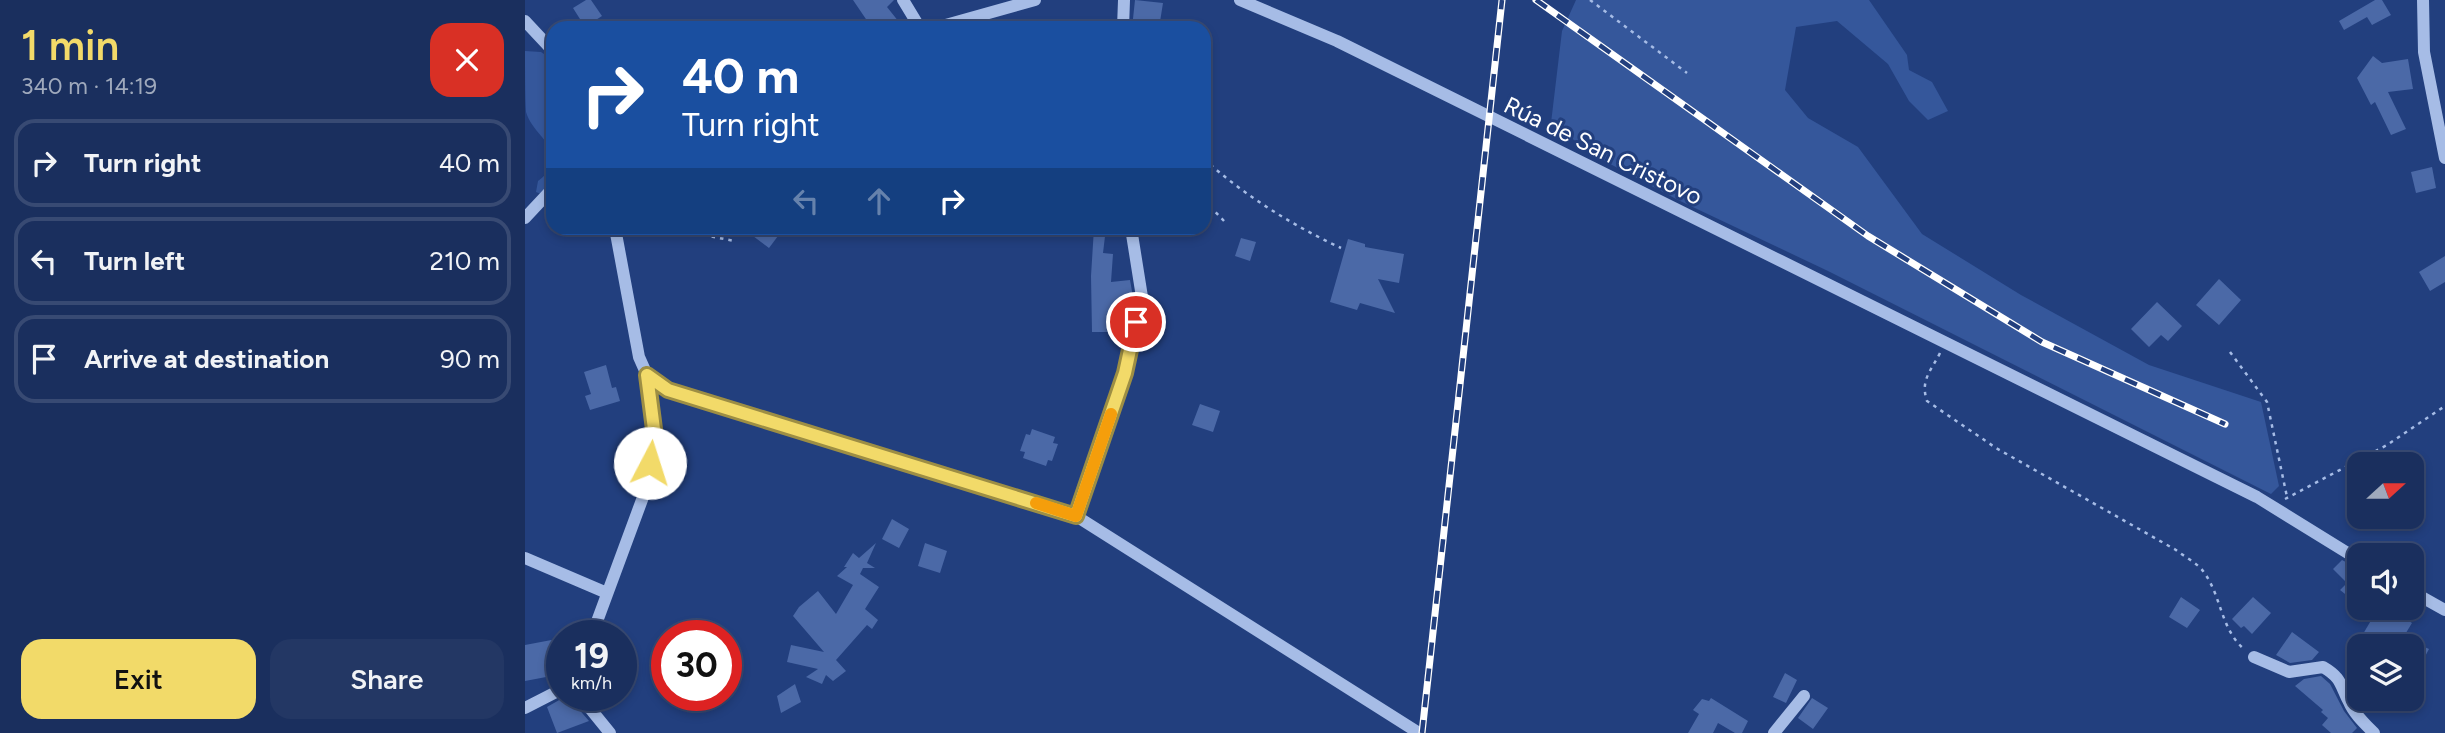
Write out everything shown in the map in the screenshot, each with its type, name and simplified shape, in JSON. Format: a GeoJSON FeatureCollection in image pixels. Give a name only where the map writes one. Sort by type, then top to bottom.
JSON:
{"type":"FeatureCollection","features":[{"type":"Feature","properties":{"kind":"street"},"geometry":{"type":"LineString","coordinates":[[903,0],[916,21]]}},
{"type":"Feature","properties":{"kind":"street"},"geometry":{"type":"LineString","coordinates":[[960,21],[1035,0]]}},
{"type":"Feature","properties":{"kind":"street"},"geometry":{"type":"LineString","coordinates":[[1123,21],[1124,0]]}},
{"type":"Feature","properties":{"kind":"street","name":"Rúa de San Cristovo"},"geometry":{"type":"LineString","coordinates":[[1240,0],[1337,41],[2257,497],[2347,553]]}},
{"type":"Feature","properties":{"kind":"street"},"geometry":{"type":"LineString","coordinates":[[2423,0],[2424,52],[2445,158]]}},
{"type":"Feature","properties":{"kind":"street"},"geometry":{"type":"LineString","coordinates":[[525,21],[546,44]]}},
{"type":"Feature","properties":{"kind":"street"},"geometry":{"type":"LineString","coordinates":[[525,218],[546,196]]}},
{"type":"Feature","properties":{"kind":"street"},"geometry":{"type":"LineString","coordinates":[[597,620],[646,489],[655,437],[647,375],[639,357],[616,235]]}},
{"type":"Feature","properties":{"kind":"street"},"geometry":{"type":"LineString","coordinates":[[1076,516],[1125,373],[1142,297],[1132,235]]}},
{"type":"Feature","properties":{"kind":"street"},"geometry":{"type":"LineString","coordinates":[[647,375],[668,390],[1076,516],[1419,733]]}},
{"type":"Feature","properties":{"kind":"street"},"geometry":{"type":"LineString","coordinates":[[525,558],[607,593]]}},
{"type":"Feature","properties":{"kind":"street"},"geometry":{"type":"LineString","coordinates":[[2424,598],[2445,610]]}},
{"type":"Feature","properties":{"kind":"street"},"geometry":{"type":"LineString","coordinates":[[2254,657],[2289,673],[2323,667],[2333,673],[2342,682],[2348,702],[2374,733]]}},
{"type":"Feature","properties":{"kind":"street"},"geometry":{"type":"LineString","coordinates":[[1774,733],[1804,696]]}},
{"type":"Feature","properties":{"kind":"street"},"geometry":{"type":"LineString","coordinates":[[525,708],[546,697]]}},
{"type":"Feature","properties":{"kind":"street"},"geometry":{"type":"LineString","coordinates":[[592,711],[611,733]]}},
{"type":"Feature","properties":{"kind":"path"},"geometry":{"type":"LineString","coordinates":[[1590,0],[1687,74]]}},
{"type":"Feature","properties":{"kind":"path"},"geometry":{"type":"LineString","coordinates":[[1211,164],[1299,228],[1341,248]]}},
{"type":"Feature","properties":{"kind":"path"},"geometry":{"type":"LineString","coordinates":[[1211,207],[1224,221]]}},
{"type":"Feature","properties":{"kind":"path"},"geometry":{"type":"LineString","coordinates":[[704,235],[734,241]]}},
{"type":"Feature","properties":{"kind":"path"},"geometry":{"type":"LineString","coordinates":[[1945,344],[1925,380],[1923,389],[1927,401],[1996,448],[2176,550],[2201,569],[2214,589],[2230,636],[2254,657]]}},
{"type":"Feature","properties":{"kind":"path"},"geometry":{"type":"LineString","coordinates":[[2230,352],[2267,402],[2287,497]]}},
{"type":"Feature","properties":{"kind":"path"},"geometry":{"type":"LineString","coordinates":[[2276,509],[2287,497],[2387,445],[2445,406]]}},
{"type":"Feature","properties":{"kind":"shaded area"},"geometry":{"type":"Polygon","coordinates":[[[1576,0],[1869,0],[1907,55],[1909,70],[1932,82],[1948,111],[1928,120],[1909,101],[1888,64],[1837,21],[1796,27],[1785,90],[1808,118],[1858,147],[1922,234],[2021,295],[2149,365],[2261,402],[2279,486],[2271,494],[1828,271],[1678,200],[1597,157],[1551,123],[1562,31],[1576,0]]]}},
{"type":"Feature","properties":{"kind":"shaded area"},"geometry":{"type":"Polygon","coordinates":[[[525,51],[541,52],[546,55],[546,142],[526,112],[525,51]]]}},
{"type":"Feature","properties":{"kind":"shaded area"},"geometry":{"type":"Polygon","coordinates":[[[546,173],[546,189],[541,194],[536,192],[538,181],[546,173]]]}},
{"type":"Feature","properties":{"kind":"building"},"geometry":{"type":"Polygon","coordinates":[[[591,0],[602,16],[594,21],[581,21],[573,8],[591,0]]]}},
{"type":"Feature","properties":{"kind":"building"},"geometry":{"type":"Polygon","coordinates":[[[853,0],[894,0],[887,7],[898,21],[867,21],[853,0]]]}},
{"type":"Feature","properties":{"kind":"building"},"geometry":{"type":"Polygon","coordinates":[[[1135,0],[1163,3],[1160,21],[1133,21],[1135,0]]]}},
{"type":"Feature","properties":{"kind":"building"},"geometry":{"type":"Polygon","coordinates":[[[2375,0],[2382,0],[2391,15],[2372,25],[2367,17],[2344,30],[2339,21],[2375,0]]]}},
{"type":"Feature","properties":{"kind":"building"},"geometry":{"type":"Polygon","coordinates":[[[2373,56],[2382,63],[2408,59],[2413,89],[2388,92],[2406,129],[2391,135],[2375,102],[2371,105],[2357,78],[2373,56]]]}},
{"type":"Feature","properties":{"kind":"building"},"geometry":{"type":"Polygon","coordinates":[[[2432,167],[2436,188],[2416,193],[2411,172],[2432,167]]]}},
{"type":"Feature","properties":{"kind":"building"},"geometry":{"type":"Polygon","coordinates":[[[754,235],[779,235],[769,248],[754,235]]]}},
{"type":"Feature","properties":{"kind":"building"},"geometry":{"type":"Polygon","coordinates":[[[1094,235],[1105,235],[1103,253],[1113,254],[1111,282],[1130,280],[1133,297],[1125,331],[1108,328],[1108,332],[1092,332],[1094,235]]]}},
{"type":"Feature","properties":{"kind":"building"},"geometry":{"type":"Polygon","coordinates":[[[1241,238],[1256,242],[1250,261],[1235,256],[1241,238]]]}},
{"type":"Feature","properties":{"kind":"building"},"geometry":{"type":"Polygon","coordinates":[[[1348,239],[1365,244],[1365,247],[1404,254],[1399,283],[1378,279],[1395,313],[1360,303],[1357,310],[1330,302],[1348,239]]]}},
{"type":"Feature","properties":{"kind":"building"},"geometry":{"type":"Polygon","coordinates":[[[2445,256],[2445,282],[2430,291],[2419,272],[2445,256]]]}},
{"type":"Feature","properties":{"kind":"building"},"geometry":{"type":"Polygon","coordinates":[[[2219,279],[2241,300],[2219,325],[2196,305],[2219,279]]]}},
{"type":"Feature","properties":{"kind":"building"},"geometry":{"type":"Polygon","coordinates":[[[2157,302],[2182,326],[2168,341],[2161,335],[2149,347],[2131,329],[2157,302]]]}},
{"type":"Feature","properties":{"kind":"building"},"geometry":{"type":"Polygon","coordinates":[[[606,365],[612,388],[616,387],[620,401],[590,410],[585,396],[591,394],[584,372],[606,365]]]}},
{"type":"Feature","properties":{"kind":"building"},"geometry":{"type":"Polygon","coordinates":[[[1200,404],[1220,411],[1213,432],[1192,425],[1200,404]]]}},
{"type":"Feature","properties":{"kind":"building"},"geometry":{"type":"Polygon","coordinates":[[[1032,429],[1055,437],[1053,443],[1058,444],[1052,461],[1048,460],[1046,466],[1023,458],[1025,452],[1020,451],[1026,434],[1030,435],[1032,429]]]}},
{"type":"Feature","properties":{"kind":"building"},"geometry":{"type":"Polygon","coordinates":[[[892,519],[909,529],[899,548],[882,539],[892,519]]]}},
{"type":"Feature","properties":{"kind":"building"},"geometry":{"type":"Polygon","coordinates":[[[876,543],[867,563],[875,568],[863,568],[860,574],[879,587],[865,609],[878,620],[872,629],[867,625],[836,660],[846,671],[833,681],[826,675],[822,684],[806,677],[818,669],[787,662],[791,645],[824,652],[793,616],[799,607],[818,591],[836,614],[853,585],[837,576],[847,567],[844,567],[853,553],[859,558],[876,543]]]}},
{"type":"Feature","properties":{"kind":"building"},"geometry":{"type":"Polygon","coordinates":[[[925,543],[947,551],[940,573],[918,566],[925,543]]]}},
{"type":"Feature","properties":{"kind":"building"},"geometry":{"type":"Polygon","coordinates":[[[2342,560],[2347,563],[2347,583],[2333,569],[2342,560]]]}},
{"type":"Feature","properties":{"kind":"building"},"geometry":{"type":"Polygon","coordinates":[[[2347,583],[2347,596],[2340,590],[2347,583]]]}},
{"type":"Feature","properties":{"kind":"building"},"geometry":{"type":"Polygon","coordinates":[[[2181,597],[2200,610],[2187,628],[2169,617],[2181,597]]]}},
{"type":"Feature","properties":{"kind":"building"},"geometry":{"type":"Polygon","coordinates":[[[2253,597],[2271,613],[2252,634],[2232,619],[2253,597]]]}},
{"type":"Feature","properties":{"kind":"building"},"geometry":{"type":"Polygon","coordinates":[[[2371,620],[2408,620],[2412,623],[2405,634],[2363,634],[2371,620]]]}},
{"type":"Feature","properties":{"kind":"building"},"geometry":{"type":"Polygon","coordinates":[[[2292,632],[2319,652],[2312,660],[2290,663],[2276,655],[2292,632]]]}},
{"type":"Feature","properties":{"kind":"building"},"geometry":{"type":"Polygon","coordinates":[[[546,641],[546,677],[525,681],[525,645],[546,641]]]}},
{"type":"Feature","properties":{"kind":"building"},"geometry":{"type":"Polygon","coordinates":[[[1785,673],[1797,680],[1786,703],[1773,697],[1785,673]]]}},
{"type":"Feature","properties":{"kind":"building"},"geometry":{"type":"Polygon","coordinates":[[[2321,676],[2330,684],[2344,711],[2357,728],[2352,733],[2331,733],[2322,725],[2328,718],[2321,712],[2323,710],[2295,686],[2304,679],[2321,676]]]}},
{"type":"Feature","properties":{"kind":"building"},"geometry":{"type":"Polygon","coordinates":[[[795,684],[801,702],[781,713],[777,696],[795,684]]]}},
{"type":"Feature","properties":{"kind":"building"},"geometry":{"type":"Polygon","coordinates":[[[1711,698],[1748,721],[1742,733],[1735,733],[1718,723],[1713,733],[1688,733],[1699,714],[1693,710],[1702,699],[1709,701],[1711,698]]]}},
{"type":"Feature","properties":{"kind":"building"},"geometry":{"type":"Polygon","coordinates":[[[1812,698],[1828,708],[1813,729],[1798,718],[1812,698]]]}},
{"type":"Feature","properties":{"kind":"building"},"geometry":{"type":"Polygon","coordinates":[[[549,711],[580,711],[589,721],[557,733],[549,711]]]}},
{"type":"Feature","properties":{"kind":"railway"},"geometry":{"type":"LineString","coordinates":[[1422,733],[1502,0]]}},
{"type":"Feature","properties":{"kind":"railway"},"geometry":{"type":"LineString","coordinates":[[1536,0],[1868,236],[2042,342],[2225,424]]}},
{"type":"Feature","properties":{"kind":"slow traffic"},"geometry":{"type":"LineString","coordinates":[[1036,503],[1076,516],[1111,414]]}},
{"type":"Feature","properties":{"kind":"route"},"geometry":{"type":"LineString","coordinates":[[650,463],[655,437],[647,375],[668,390],[1076,516],[1125,373],[1136,322]]}}]}
